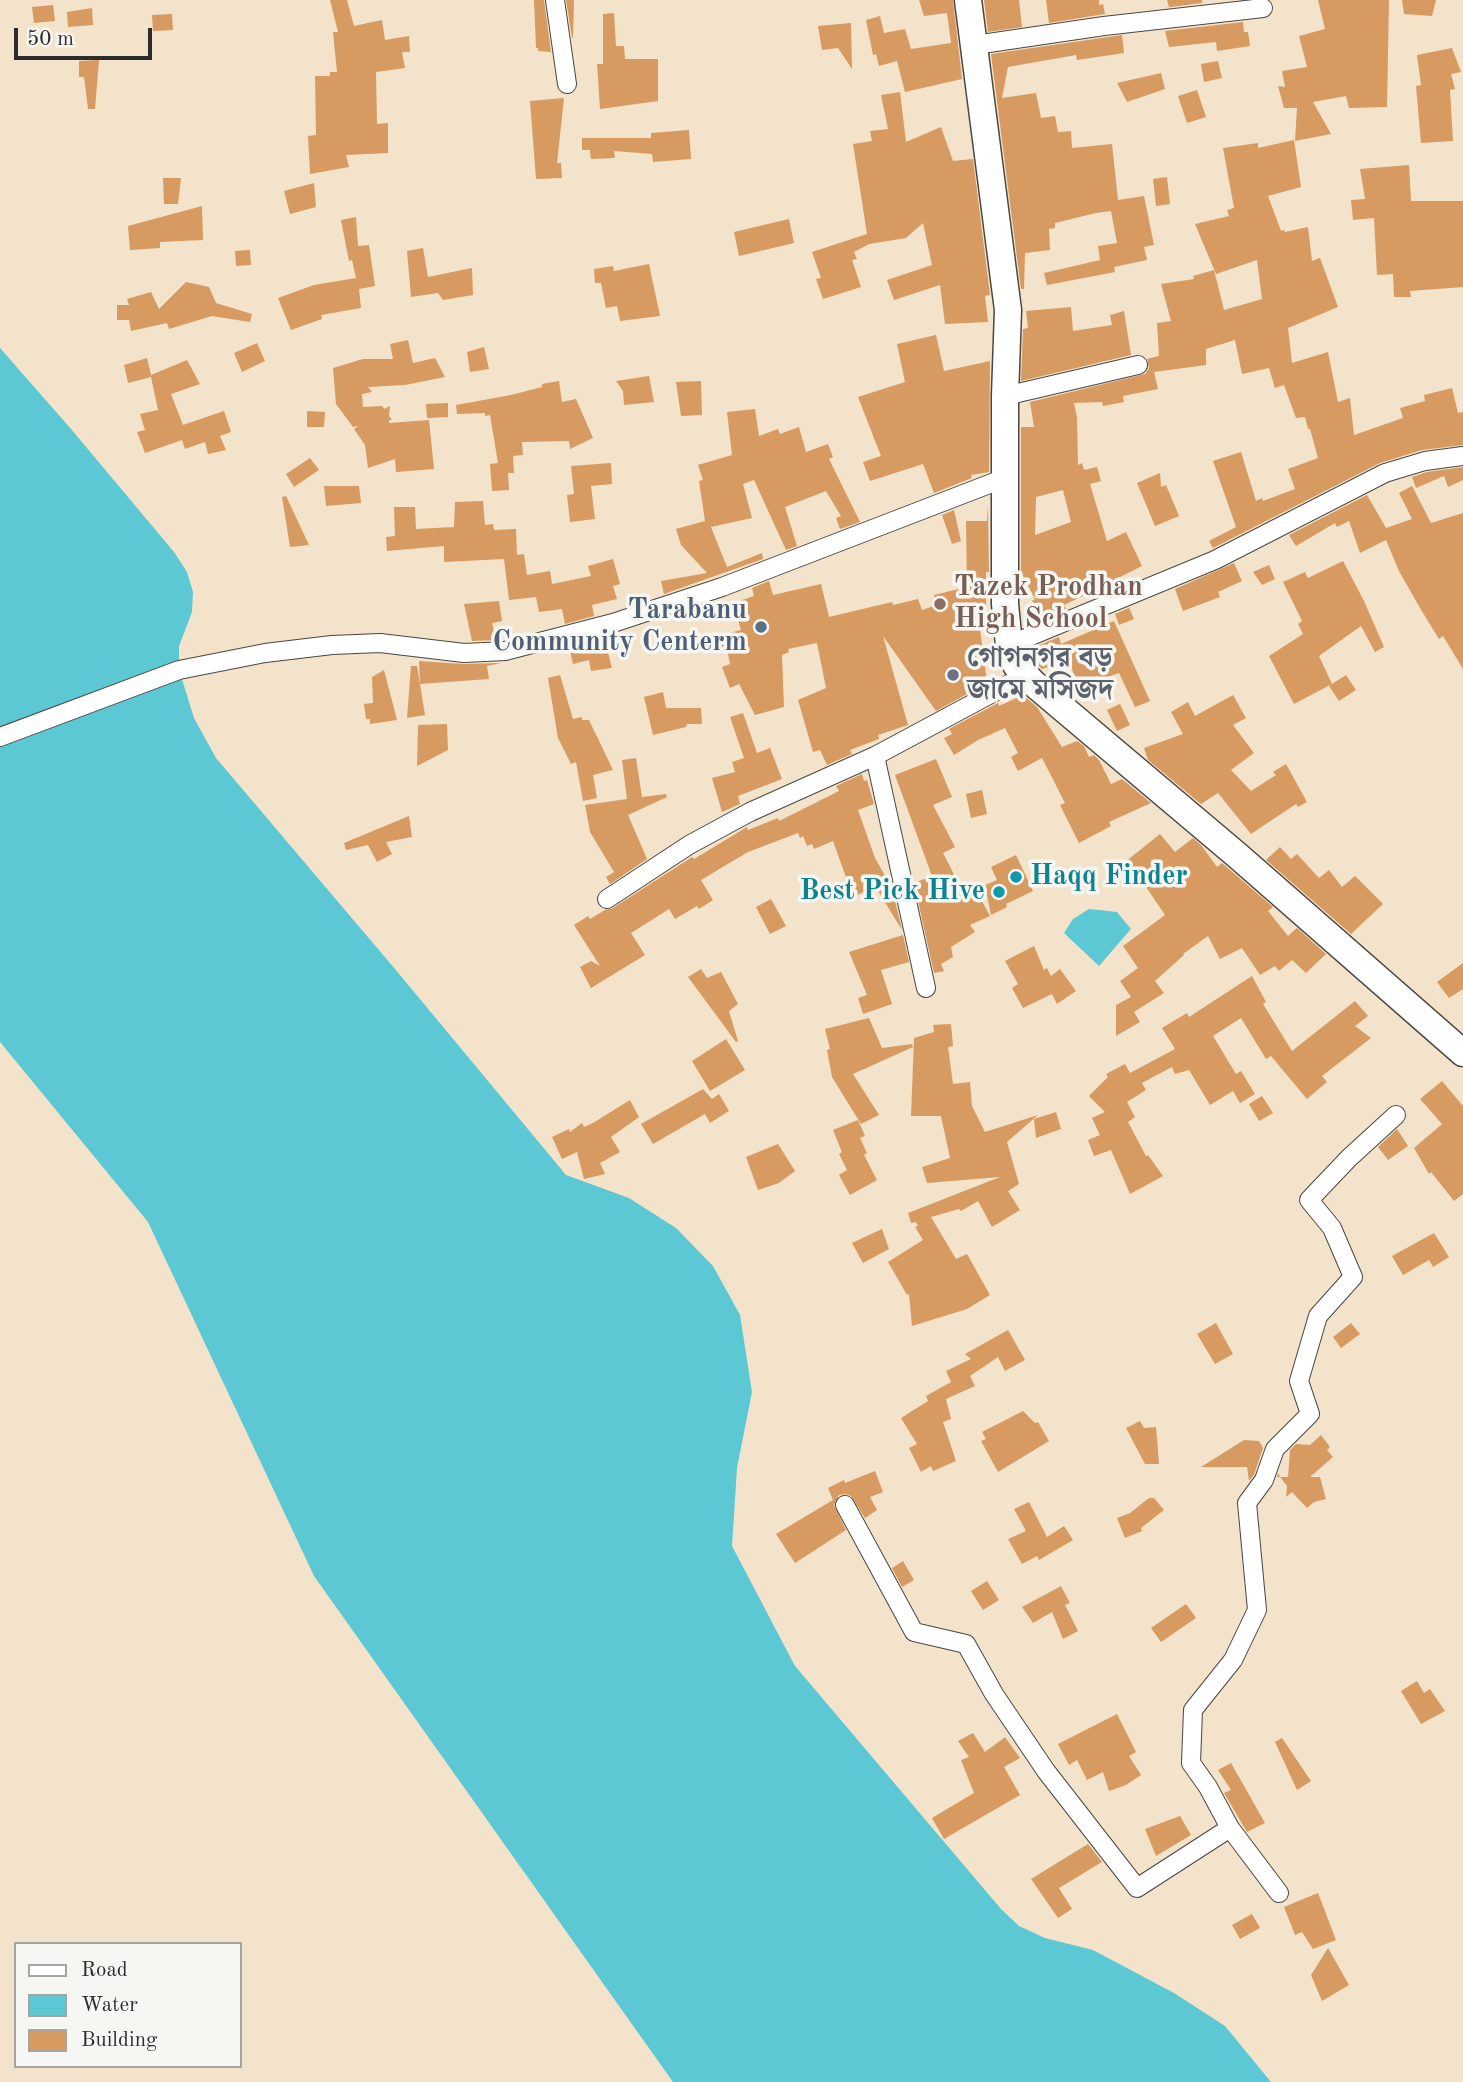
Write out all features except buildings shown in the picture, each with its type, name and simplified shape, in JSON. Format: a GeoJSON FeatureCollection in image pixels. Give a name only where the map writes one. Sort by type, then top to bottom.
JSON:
{"type":"FeatureCollection","features":[{"type":"Feature","properties":{"kind":"main road"},"geometry":{"type":"LineString","coordinates":[[968,0],[1009,310],[1005,396],[1005,604],[1009,645],[1016,665],[1094,736],[1238,856],[1463,1054]]}},
{"type":"Feature","properties":{"kind":"street"},"geometry":{"type":"LineString","coordinates":[[555,0],[568,83]]}},
{"type":"Feature","properties":{"kind":"street"},"geometry":{"type":"LineString","coordinates":[[975,45],[1104,26],[1263,8]]}},
{"type":"Feature","properties":{"kind":"street"},"geometry":{"type":"LineString","coordinates":[[1005,396],[1138,365]]}},
{"type":"Feature","properties":{"kind":"street"},"geometry":{"type":"LineString","coordinates":[[1009,645],[1215,560],[1385,473],[1425,461],[1463,456]]}},
{"type":"Feature","properties":{"kind":"street"},"geometry":{"type":"LineString","coordinates":[[0,737],[179,670],[265,653],[332,645],[380,643],[464,653],[505,651],[613,623],[722,587],[1005,478]]}},
{"type":"Feature","properties":{"kind":"street"},"geometry":{"type":"LineString","coordinates":[[607,899],[689,845],[750,812],[875,756],[1026,675]]}},
{"type":"Feature","properties":{"kind":"street"},"geometry":{"type":"LineString","coordinates":[[875,756],[926,988]]}},
{"type":"Feature","properties":{"kind":"street"},"geometry":{"type":"LineString","coordinates":[[1279,1893],[1230,1829],[1208,1787],[1191,1763],[1193,1710],[1233,1660],[1257,1610],[1247,1503],[1264,1480],[1275,1449],[1310,1414],[1299,1381],[1318,1316],[1353,1277],[1332,1228],[1309,1200],[1396,1115]]}},
{"type":"Feature","properties":{"kind":"street"},"geometry":{"type":"LineString","coordinates":[[845,1505],[914,1632],[966,1644],[994,1694],[1046,1771],[1137,1888],[1230,1829]]}},
{"type":"Feature","properties":{"kind":"water"},"geometry":{"type":"Polygon","coordinates":[[[0,348],[174,552],[187,572],[193,592],[192,612],[179,646],[179,670],[194,718],[216,758],[566,1175],[629,1198],[676,1228],[713,1266],[740,1315],[752,1392],[737,1468],[732,1546],[795,1666],[1001,1909],[1019,1926],[1045,1938],[1093,1950],[1174,1993],[1225,2026],[1271,2082],[673,2082],[314,1576],[148,1222],[0,1042],[0,348]]]}},
{"type":"Feature","properties":{"kind":"water"},"geometry":{"type":"Polygon","coordinates":[[[1089,909],[1117,912],[1131,929],[1099,966],[1064,933],[1073,919],[1089,909]]]}},
{"type":"Feature","properties":{"kind":"place","name":"Tazek Prodhan High School"},"geometry":{"type":"Point","coordinates":[940,604]}},
{"type":"Feature","properties":{"kind":"place","name":"Tarabanu Community Centerm"},"geometry":{"type":"Point","coordinates":[761,627]}},
{"type":"Feature","properties":{"kind":"place","name":"গোগনগর বড় জামে মসিজদ"},"geometry":{"type":"Point","coordinates":[953,675]}},
{"type":"Feature","properties":{"kind":"place","name":"Haqq Finder"},"geometry":{"type":"Point","coordinates":[1016,877]}},
{"type":"Feature","properties":{"kind":"place","name":"Best Pick Hive"},"geometry":{"type":"Point","coordinates":[999,892]}}]}
